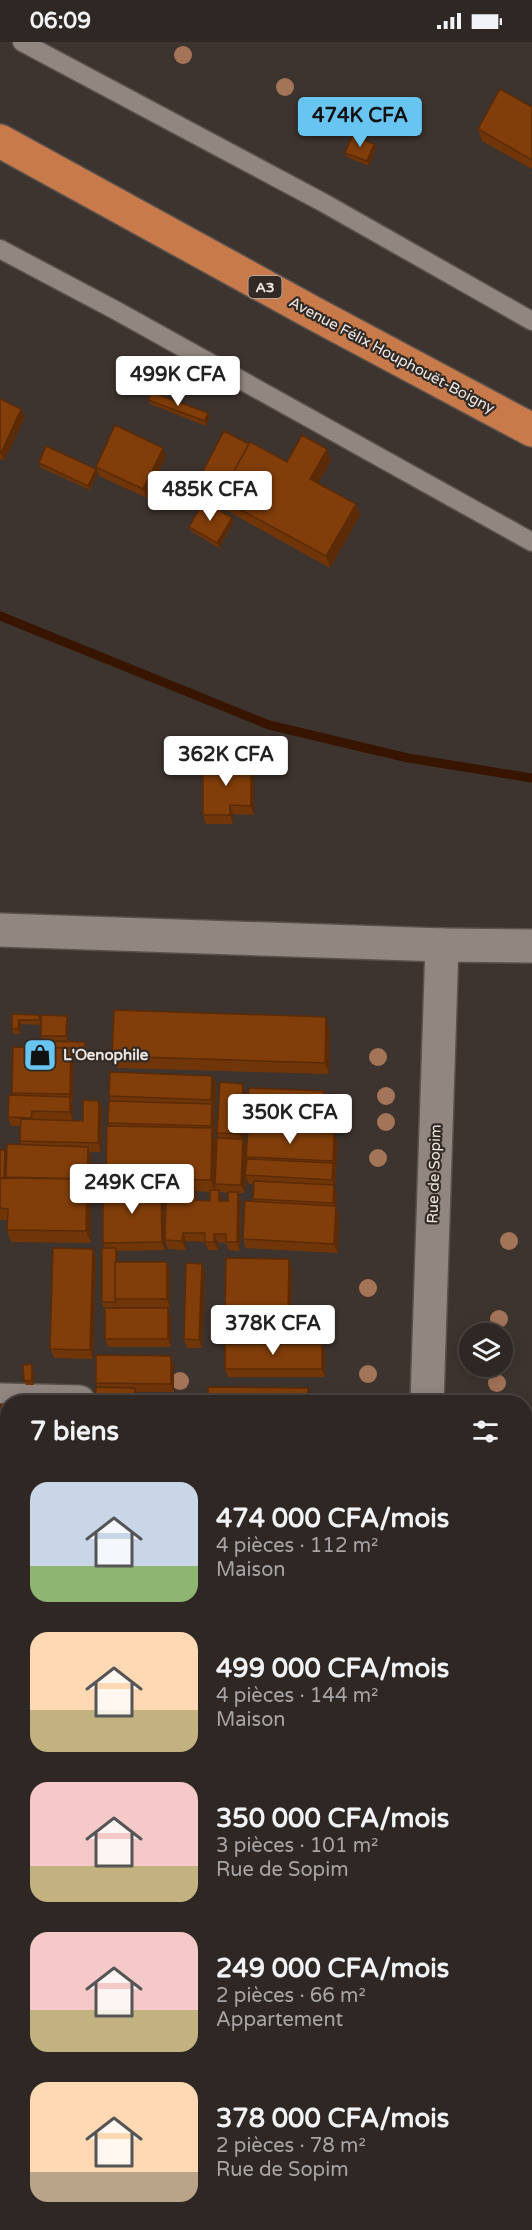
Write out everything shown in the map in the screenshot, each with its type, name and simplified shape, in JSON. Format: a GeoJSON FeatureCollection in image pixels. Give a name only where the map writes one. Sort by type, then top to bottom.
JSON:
{"type":"FeatureCollection","features":[{"type":"Feature","properties":{"kind":"highway","name":"Avenue Félix Houphouët-Boigny"},"geometry":{"type":"LineString","coordinates":[[0,141],[315,315],[532,430]]}},
{"type":"Feature","properties":{"kind":"street"},"geometry":{"type":"LineString","coordinates":[[0,930],[532,946]]}},
{"type":"Feature","properties":{"kind":"street","name":"Rue de Sopim"},"geometry":{"type":"LineString","coordinates":[[428,1395],[442,945]]}},
{"type":"Feature","properties":{"kind":"lane"},"geometry":{"type":"LineString","coordinates":[[22,42],[324,203],[532,321]]}},
{"type":"Feature","properties":{"kind":"lane"},"geometry":{"type":"LineString","coordinates":[[0,249],[117,311],[532,542]]}},
{"type":"Feature","properties":{"kind":"building"},"geometry":{"type":"Polygon","coordinates":[[[500,89],[532,107],[532,160],[478,129],[500,89]]]}},
{"type":"Feature","properties":{"kind":"building"},"geometry":{"type":"Polygon","coordinates":[[[352,136],[374,144],[367,161],[345,153],[352,136]]]}},
{"type":"Feature","properties":{"kind":"building"},"geometry":{"type":"Polygon","coordinates":[[[151,392],[208,413],[205,421],[148,400],[151,392]]]}},
{"type":"Feature","properties":{"kind":"building"},"geometry":{"type":"Polygon","coordinates":[[[0,399],[21,409],[1,453],[0,452],[0,399]]]}},
{"type":"Feature","properties":{"kind":"building"},"geometry":{"type":"Polygon","coordinates":[[[115,425],[163,448],[143,489],[96,467],[115,425]]]}},
{"type":"Feature","properties":{"kind":"building"},"geometry":{"type":"Polygon","coordinates":[[[224,431],[249,444],[225,487],[201,475],[224,431]]]}},
{"type":"Feature","properties":{"kind":"building"},"geometry":{"type":"Polygon","coordinates":[[[302,435],[327,449],[310,479],[356,504],[326,556],[219,498],[250,442],[287,462],[302,435]]]}},
{"type":"Feature","properties":{"kind":"building"},"geometry":{"type":"Polygon","coordinates":[[[46,446],[96,469],[88,486],[39,463],[46,446]]]}},
{"type":"Feature","properties":{"kind":"building"},"geometry":{"type":"Polygon","coordinates":[[[204,501],[232,518],[217,543],[189,527],[204,501]]]}},
{"type":"Feature","properties":{"kind":"building"},"geometry":{"type":"Polygon","coordinates":[[[203,763],[251,763],[251,806],[230,805],[230,815],[203,815],[203,763]]]}},
{"type":"Feature","properties":{"kind":"building"},"geometry":{"type":"Polygon","coordinates":[[[114,1010],[326,1017],[325,1063],[112,1056],[114,1010]]]}},
{"type":"Feature","properties":{"kind":"building"},"geometry":{"type":"Polygon","coordinates":[[[12,1014],[39,1015],[39,1020],[19,1020],[18,1029],[12,1029],[12,1014]]]}},
{"type":"Feature","properties":{"kind":"building"},"geometry":{"type":"Polygon","coordinates":[[[41,1015],[67,1016],[66,1036],[41,1036],[41,1015]]]}},
{"type":"Feature","properties":{"kind":"building"},"geometry":{"type":"Polygon","coordinates":[[[43,1041],[85,1042],[85,1050],[43,1048],[43,1041]]]}},
{"type":"Feature","properties":{"kind":"building"},"geometry":{"type":"Polygon","coordinates":[[[13,1047],[71,1048],[70,1094],[12,1093],[13,1047]]]}},
{"type":"Feature","properties":{"kind":"building"},"geometry":{"type":"Polygon","coordinates":[[[110,1072],[212,1076],[211,1100],[109,1096],[110,1072]]]}},
{"type":"Feature","properties":{"kind":"building"},"geometry":{"type":"Polygon","coordinates":[[[220,1082],[243,1084],[240,1134],[217,1133],[220,1082]]]}},
{"type":"Feature","properties":{"kind":"building"},"geometry":{"type":"Polygon","coordinates":[[[249,1088],[324,1091],[322,1128],[246,1124],[249,1088]]]}},
{"type":"Feature","properties":{"kind":"building"},"geometry":{"type":"Polygon","coordinates":[[[9,1095],[70,1097],[70,1112],[32,1111],[31,1118],[8,1117],[9,1095]]]}},
{"type":"Feature","properties":{"kind":"building"},"geometry":{"type":"Polygon","coordinates":[[[83,1100],[99,1101],[98,1143],[20,1141],[21,1119],[83,1121],[83,1100]]]}},
{"type":"Feature","properties":{"kind":"building"},"geometry":{"type":"Polygon","coordinates":[[[109,1101],[212,1104],[211,1126],[108,1123],[109,1101]]]}},
{"type":"Feature","properties":{"kind":"building"},"geometry":{"type":"Polygon","coordinates":[[[107,1126],[212,1128],[211,1180],[106,1178],[107,1126]]]}},
{"type":"Feature","properties":{"kind":"building"},"geometry":{"type":"Polygon","coordinates":[[[248,1129],[334,1133],[333,1161],[246,1157],[248,1129]]]}},
{"type":"Feature","properties":{"kind":"building"},"geometry":{"type":"Polygon","coordinates":[[[217,1138],[243,1139],[241,1185],[215,1184],[217,1138]]]}},
{"type":"Feature","properties":{"kind":"building"},"geometry":{"type":"Polygon","coordinates":[[[7,1144],[88,1147],[87,1179],[6,1177],[7,1144]]]}},
{"type":"Feature","properties":{"kind":"building"},"geometry":{"type":"Polygon","coordinates":[[[0,1150],[5,1150],[4,1178],[0,1178],[0,1150]]]}},
{"type":"Feature","properties":{"kind":"building"},"geometry":{"type":"Polygon","coordinates":[[[247,1159],[333,1163],[332,1180],[245,1175],[247,1159]]]}},
{"type":"Feature","properties":{"kind":"building"},"geometry":{"type":"Polygon","coordinates":[[[0,1178],[87,1179],[86,1231],[7,1230],[8,1209],[0,1208],[0,1178]]]}},
{"type":"Feature","properties":{"kind":"building"},"geometry":{"type":"Polygon","coordinates":[[[254,1181],[334,1185],[333,1203],[253,1199],[254,1181]]]}},
{"type":"Feature","properties":{"kind":"building"},"geometry":{"type":"Polygon","coordinates":[[[161,1186],[162,1242],[103,1243],[103,1187],[161,1186]]]}},
{"type":"Feature","properties":{"kind":"building"},"geometry":{"type":"Polygon","coordinates":[[[173,1188],[194,1188],[193,1200],[210,1201],[210,1190],[219,1190],[219,1201],[228,1201],[228,1192],[238,1192],[237,1242],[226,1242],[226,1234],[214,1234],[214,1242],[205,1242],[205,1233],[183,1233],[182,1241],[165,1240],[166,1200],[173,1200],[173,1188]]]}},
{"type":"Feature","properties":{"kind":"building"},"geometry":{"type":"Polygon","coordinates":[[[245,1201],[336,1206],[334,1244],[243,1239],[245,1201]]]}},
{"type":"Feature","properties":{"kind":"building"},"geometry":{"type":"Polygon","coordinates":[[[53,1248],[93,1249],[90,1350],[50,1349],[53,1248]]]}},
{"type":"Feature","properties":{"kind":"building"},"geometry":{"type":"Polygon","coordinates":[[[102,1248],[116,1248],[116,1302],[102,1302],[102,1248]]]}},
{"type":"Feature","properties":{"kind":"building"},"geometry":{"type":"Polygon","coordinates":[[[226,1258],[289,1259],[288,1315],[225,1314],[226,1258]]]}},
{"type":"Feature","properties":{"kind":"building"},"geometry":{"type":"Polygon","coordinates":[[[115,1262],[167,1262],[167,1299],[115,1299],[115,1262]]]}},
{"type":"Feature","properties":{"kind":"building"},"geometry":{"type":"Polygon","coordinates":[[[186,1263],[202,1264],[199,1340],[184,1339],[186,1263]]]}},
{"type":"Feature","properties":{"kind":"building"},"geometry":{"type":"Polygon","coordinates":[[[105,1308],[168,1308],[168,1339],[105,1339],[105,1308]]]}},
{"type":"Feature","properties":{"kind":"building"},"geometry":{"type":"Polygon","coordinates":[[[240,1332],[259,1332],[259,1344],[240,1344],[240,1332]]]}},
{"type":"Feature","properties":{"kind":"building"},"geometry":{"type":"Polygon","coordinates":[[[225,1344],[322,1344],[322,1369],[225,1369],[225,1344]]]}},
{"type":"Feature","properties":{"kind":"building"},"geometry":{"type":"Polygon","coordinates":[[[96,1355],[171,1356],[171,1384],[96,1383],[96,1355]]]}},
{"type":"Feature","properties":{"kind":"building"},"geometry":{"type":"Polygon","coordinates":[[[32,1364],[32,1381],[24,1381],[23,1365],[32,1364]]]}},
{"type":"Feature","properties":{"kind":"building"},"geometry":{"type":"Polygon","coordinates":[[[96,1387],[135,1388],[135,1395],[95,1395],[96,1387]]]}},
{"type":"Feature","properties":{"kind":"building"},"geometry":{"type":"Polygon","coordinates":[[[208,1387],[308,1388],[308,1395],[208,1395],[208,1387]]]}},
{"type":"Feature","properties":{"kind":"waterway"},"geometry":{"type":"LineString","coordinates":[[0,616],[269,725],[408,758],[532,778]]}},
{"type":"Feature","properties":{"kind":"place","name":"L'Oenophile"},"geometry":{"type":"Point","coordinates":[40,1055]}}]}
